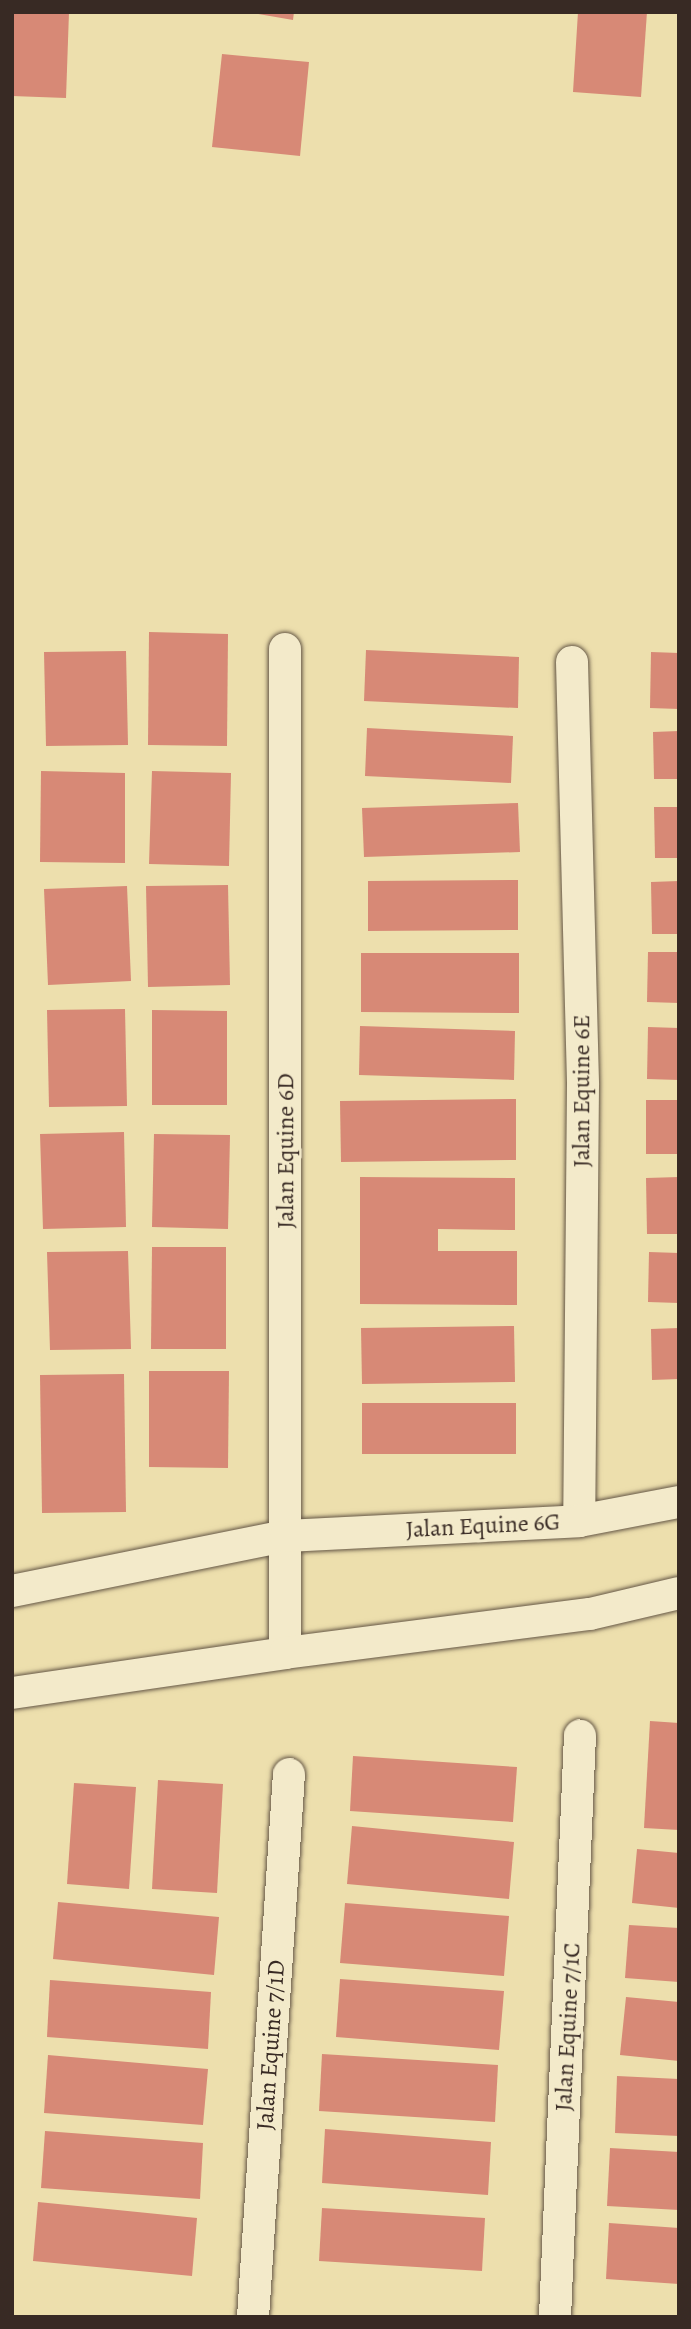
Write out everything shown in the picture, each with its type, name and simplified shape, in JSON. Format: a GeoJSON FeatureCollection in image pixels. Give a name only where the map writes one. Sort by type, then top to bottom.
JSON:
{"type":"FeatureCollection","features":[{"type":"Feature","properties":{"kind":"street","name":"Jalan Equine 6D"},"geometry":{"type":"LineString","coordinates":[[285,649],[285,1653]]}},
{"type":"Feature","properties":{"kind":"street","name":"Jalan Equine 6E"},"geometry":{"type":"LineString","coordinates":[[572,662],[583,1085],[579,1521]]}},
{"type":"Feature","properties":{"kind":"street","name":"Jalan Equine 6G"},"geometry":{"type":"LineString","coordinates":[[12,1591],[286,1536],[579,1521],[679,1502]]}},
{"type":"Feature","properties":{"kind":"street"},"geometry":{"type":"LineString","coordinates":[[12,1693],[285,1653],[590,1614],[679,1593]]}},
{"type":"Feature","properties":{"kind":"street","name":"Jalan Equine 7/1C"},"geometry":{"type":"LineString","coordinates":[[555,2317],[580,1736]]}},
{"type":"Feature","properties":{"kind":"street","name":"Jalan Equine 7/1D"},"geometry":{"type":"LineString","coordinates":[[253,2317],[289,1774]]}},
{"type":"Feature","properties":{"kind":"building"},"geometry":{"type":"Polygon","coordinates":[[[12,12],[69,12],[66,98],[12,96],[12,12]]]}},
{"type":"Feature","properties":{"kind":"building"},"geometry":{"type":"Polygon","coordinates":[[[246,12],[294,12],[293,20],[246,12]]]}},
{"type":"Feature","properties":{"kind":"building"},"geometry":{"type":"Polygon","coordinates":[[[578,12],[647,12],[641,97],[573,92],[578,12]]]}},
{"type":"Feature","properties":{"kind":"building"},"geometry":{"type":"Polygon","coordinates":[[[222,54],[309,62],[300,156],[212,147],[222,54]]]}},
{"type":"Feature","properties":{"kind":"building"},"geometry":{"type":"Polygon","coordinates":[[[149,632],[228,634],[227,746],[148,745],[149,632]]]}},
{"type":"Feature","properties":{"kind":"building"},"geometry":{"type":"Polygon","coordinates":[[[366,650],[519,657],[518,708],[364,701],[366,650]]]}},
{"type":"Feature","properties":{"kind":"building"},"geometry":{"type":"Polygon","coordinates":[[[126,651],[128,745],[46,746],[44,652],[126,651]]]}},
{"type":"Feature","properties":{"kind":"building"},"geometry":{"type":"Polygon","coordinates":[[[651,652],[679,653],[679,709],[650,708],[651,652]]]}},
{"type":"Feature","properties":{"kind":"building"},"geometry":{"type":"Polygon","coordinates":[[[367,728],[513,736],[511,783],[365,776],[367,728]]]}},
{"type":"Feature","properties":{"kind":"building"},"geometry":{"type":"Polygon","coordinates":[[[679,731],[679,779],[654,779],[653,732],[679,731]]]}},
{"type":"Feature","properties":{"kind":"building"},"geometry":{"type":"Polygon","coordinates":[[[41,771],[125,773],[125,863],[40,862],[41,771]]]}},
{"type":"Feature","properties":{"kind":"building"},"geometry":{"type":"Polygon","coordinates":[[[152,771],[231,773],[229,866],[149,864],[152,771]]]}},
{"type":"Feature","properties":{"kind":"building"},"geometry":{"type":"Polygon","coordinates":[[[518,803],[520,852],[364,857],[362,808],[518,803]]]}},
{"type":"Feature","properties":{"kind":"building"},"geometry":{"type":"Polygon","coordinates":[[[654,807],[679,807],[679,858],[655,858],[654,807]]]}},
{"type":"Feature","properties":{"kind":"building"},"geometry":{"type":"Polygon","coordinates":[[[518,880],[518,930],[368,931],[368,881],[518,880]]]}},
{"type":"Feature","properties":{"kind":"building"},"geometry":{"type":"Polygon","coordinates":[[[679,881],[679,934],[652,934],[651,882],[679,881]]]}},
{"type":"Feature","properties":{"kind":"building"},"geometry":{"type":"Polygon","coordinates":[[[228,885],[230,985],[148,987],[146,886],[228,885]]]}},
{"type":"Feature","properties":{"kind":"building"},"geometry":{"type":"Polygon","coordinates":[[[127,886],[131,981],[48,985],[44,889],[127,886]]]}},
{"type":"Feature","properties":{"kind":"building"},"geometry":{"type":"Polygon","coordinates":[[[648,952],[679,952],[679,1003],[647,1002],[648,952]]]}},
{"type":"Feature","properties":{"kind":"building"},"geometry":{"type":"Polygon","coordinates":[[[361,953],[519,953],[519,1013],[361,1012],[361,953]]]}},
{"type":"Feature","properties":{"kind":"building"},"geometry":{"type":"Polygon","coordinates":[[[125,1009],[127,1106],[49,1107],[47,1010],[125,1009]]]}},
{"type":"Feature","properties":{"kind":"building"},"geometry":{"type":"Polygon","coordinates":[[[152,1010],[227,1011],[227,1105],[152,1105],[152,1010]]]}},
{"type":"Feature","properties":{"kind":"building"},"geometry":{"type":"Polygon","coordinates":[[[360,1026],[515,1031],[514,1080],[359,1075],[360,1026]]]}},
{"type":"Feature","properties":{"kind":"building"},"geometry":{"type":"Polygon","coordinates":[[[648,1027],[679,1028],[679,1080],[647,1079],[648,1027]]]}},
{"type":"Feature","properties":{"kind":"building"},"geometry":{"type":"Polygon","coordinates":[[[516,1099],[516,1160],[341,1162],[340,1101],[516,1099]]]}},
{"type":"Feature","properties":{"kind":"building"},"geometry":{"type":"Polygon","coordinates":[[[646,1100],[679,1100],[679,1154],[646,1154],[646,1100]]]}},
{"type":"Feature","properties":{"kind":"building"},"geometry":{"type":"Polygon","coordinates":[[[124,1132],[126,1227],[43,1229],[40,1134],[124,1132]]]}},
{"type":"Feature","properties":{"kind":"building"},"geometry":{"type":"Polygon","coordinates":[[[154,1134],[230,1135],[228,1229],[152,1227],[154,1134]]]}},
{"type":"Feature","properties":{"kind":"building"},"geometry":{"type":"Polygon","coordinates":[[[360,1177],[515,1178],[515,1230],[438,1229],[438,1251],[517,1251],[517,1305],[360,1304],[360,1177]]]}},
{"type":"Feature","properties":{"kind":"building"},"geometry":{"type":"Polygon","coordinates":[[[679,1177],[679,1234],[647,1234],[646,1178],[679,1177]]]}},
{"type":"Feature","properties":{"kind":"building"},"geometry":{"type":"Polygon","coordinates":[[[152,1247],[226,1247],[226,1349],[151,1349],[152,1247]]]}},
{"type":"Feature","properties":{"kind":"building"},"geometry":{"type":"Polygon","coordinates":[[[128,1251],[131,1349],[50,1350],[47,1252],[128,1251]]]}},
{"type":"Feature","properties":{"kind":"building"},"geometry":{"type":"Polygon","coordinates":[[[649,1252],[679,1253],[679,1303],[648,1302],[649,1252]]]}},
{"type":"Feature","properties":{"kind":"building"},"geometry":{"type":"Polygon","coordinates":[[[514,1326],[515,1382],[362,1384],[361,1328],[514,1326]]]}},
{"type":"Feature","properties":{"kind":"building"},"geometry":{"type":"Polygon","coordinates":[[[679,1328],[679,1379],[652,1380],[651,1329],[679,1328]]]}},
{"type":"Feature","properties":{"kind":"building"},"geometry":{"type":"Polygon","coordinates":[[[149,1371],[229,1371],[228,1468],[149,1467],[149,1371]]]}},
{"type":"Feature","properties":{"kind":"building"},"geometry":{"type":"Polygon","coordinates":[[[124,1374],[126,1512],[42,1513],[40,1375],[124,1374]]]}},
{"type":"Feature","properties":{"kind":"building"},"geometry":{"type":"Polygon","coordinates":[[[362,1403],[516,1403],[516,1454],[362,1454],[362,1403]]]}},
{"type":"Feature","properties":{"kind":"building"},"geometry":{"type":"Polygon","coordinates":[[[650,1721],[679,1723],[679,1830],[644,1828],[650,1721]]]}},
{"type":"Feature","properties":{"kind":"building"},"geometry":{"type":"Polygon","coordinates":[[[353,1756],[517,1767],[513,1822],[350,1811],[353,1756]]]}},
{"type":"Feature","properties":{"kind":"building"},"geometry":{"type":"Polygon","coordinates":[[[158,1780],[223,1784],[217,1893],[152,1889],[158,1780]]]}},
{"type":"Feature","properties":{"kind":"building"},"geometry":{"type":"Polygon","coordinates":[[[74,1783],[136,1787],[129,1889],[67,1884],[74,1783]]]}},
{"type":"Feature","properties":{"kind":"building"},"geometry":{"type":"Polygon","coordinates":[[[352,1826],[514,1842],[509,1899],[347,1884],[352,1826]]]}},
{"type":"Feature","properties":{"kind":"building"},"geometry":{"type":"Polygon","coordinates":[[[637,1849],[679,1853],[679,1908],[632,1903],[637,1849]]]}},
{"type":"Feature","properties":{"kind":"building"},"geometry":{"type":"Polygon","coordinates":[[[58,1902],[219,1917],[214,1975],[53,1959],[58,1902]]]}},
{"type":"Feature","properties":{"kind":"building"},"geometry":{"type":"Polygon","coordinates":[[[345,1903],[509,1916],[504,1976],[340,1963],[345,1903]]]}},
{"type":"Feature","properties":{"kind":"building"},"geometry":{"type":"Polygon","coordinates":[[[629,1925],[679,1928],[679,1982],[625,1978],[629,1925]]]}},
{"type":"Feature","properties":{"kind":"building"},"geometry":{"type":"Polygon","coordinates":[[[340,1979],[504,1991],[499,2050],[336,2037],[340,1979]]]}},
{"type":"Feature","properties":{"kind":"building"},"geometry":{"type":"Polygon","coordinates":[[[50,1980],[211,1992],[208,2049],[47,2037],[50,1980]]]}},
{"type":"Feature","properties":{"kind":"building"},"geometry":{"type":"Polygon","coordinates":[[[626,1997],[679,2002],[679,2061],[620,2055],[626,1997]]]}},
{"type":"Feature","properties":{"kind":"building"},"geometry":{"type":"Polygon","coordinates":[[[322,2054],[498,2065],[495,2122],[319,2111],[322,2054]]]}},
{"type":"Feature","properties":{"kind":"building"},"geometry":{"type":"Polygon","coordinates":[[[48,2055],[208,2069],[203,2125],[44,2113],[48,2055]]]}},
{"type":"Feature","properties":{"kind":"building"},"geometry":{"type":"Polygon","coordinates":[[[617,2076],[679,2079],[679,2136],[615,2133],[617,2076]]]}},
{"type":"Feature","properties":{"kind":"building"},"geometry":{"type":"Polygon","coordinates":[[[325,2129],[491,2142],[488,2195],[322,2183],[325,2129]]]}},
{"type":"Feature","properties":{"kind":"building"},"geometry":{"type":"Polygon","coordinates":[[[45,2131],[203,2143],[200,2199],[41,2188],[45,2131]]]}},
{"type":"Feature","properties":{"kind":"building"},"geometry":{"type":"Polygon","coordinates":[[[610,2148],[679,2152],[679,2210],[607,2206],[610,2148]]]}},
{"type":"Feature","properties":{"kind":"building"},"geometry":{"type":"Polygon","coordinates":[[[38,2202],[197,2218],[192,2276],[33,2261],[38,2202]]]}},
{"type":"Feature","properties":{"kind":"building"},"geometry":{"type":"Polygon","coordinates":[[[322,2208],[485,2218],[482,2271],[319,2261],[322,2208]]]}},
{"type":"Feature","properties":{"kind":"building"},"geometry":{"type":"Polygon","coordinates":[[[609,2223],[679,2228],[679,2284],[606,2279],[609,2223]]]}}]}
